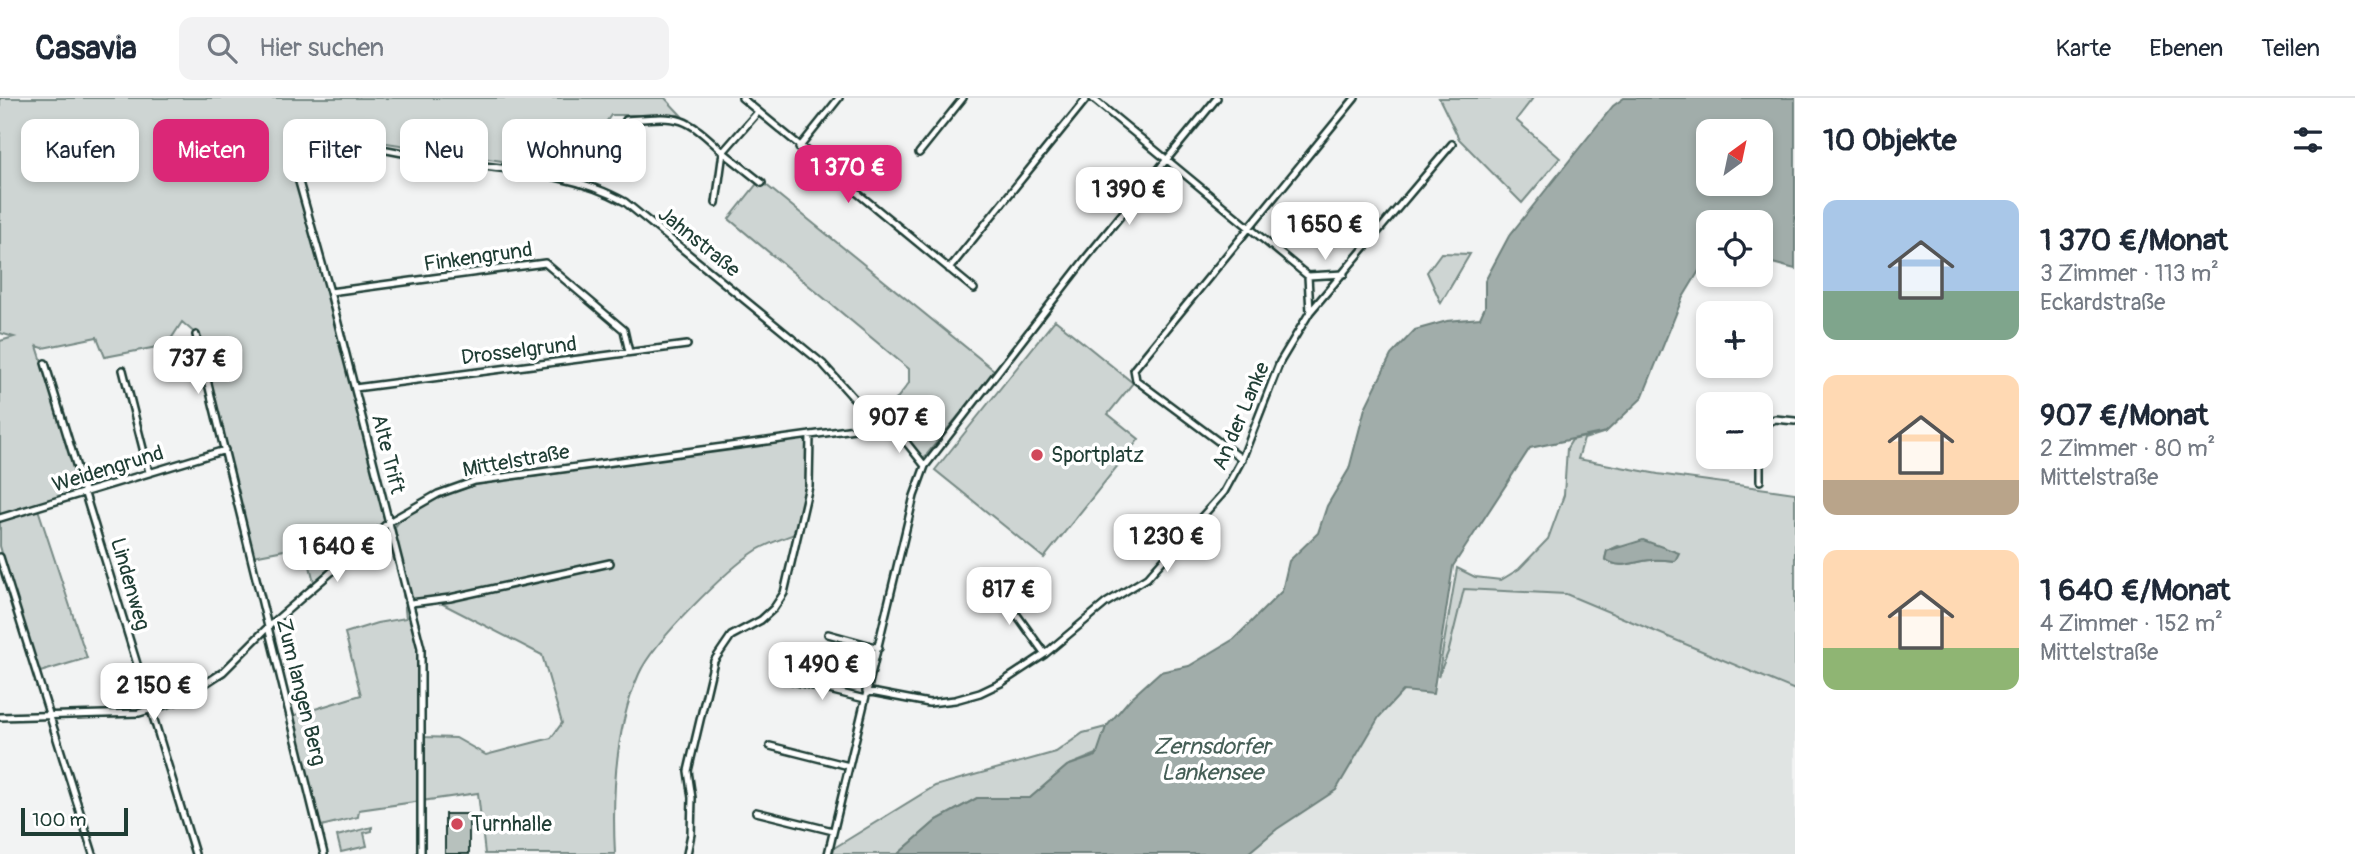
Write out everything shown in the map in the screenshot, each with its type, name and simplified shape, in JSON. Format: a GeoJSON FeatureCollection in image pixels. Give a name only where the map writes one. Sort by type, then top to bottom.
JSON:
{"type":"FeatureCollection","features":[{"type":"Feature","properties":{"kind":"street"},"geometry":{"type":"LineString","coordinates":[[741,98],[974,289]]}},
{"type":"Feature","properties":{"kind":"street"},"geometry":{"type":"LineString","coordinates":[[799,148],[839,98]]}},
{"type":"Feature","properties":{"kind":"street"},"geometry":{"type":"LineString","coordinates":[[919,153],[963,98]]}},
{"type":"Feature","properties":{"kind":"street"},"geometry":{"type":"LineString","coordinates":[[949,269],[1089,98],[1308,276],[1344,274]]}},
{"type":"Feature","properties":{"kind":"street"},"geometry":{"type":"LineString","coordinates":[[828,854],[914,496],[926,466],[1021,341],[1217,98]]}},
{"type":"Feature","properties":{"kind":"street"},"geometry":{"type":"LineString","coordinates":[[1242,459],[1136,380],[1134,369],[1355,98]]}},
{"type":"Feature","properties":{"kind":"street"},"geometry":{"type":"LineString","coordinates":[[716,203],[723,152],[758,112]]}},
{"type":"Feature","properties":{"kind":"street"},"geometry":{"type":"LineString","coordinates":[[646,120],[682,119],[701,131],[762,183]]}},
{"type":"Feature","properties":{"kind":"street","name":"An der Lanke"},"geometry":{"type":"LineString","coordinates":[[866,691],[913,702],[955,701],[1001,683],[1045,654],[1106,603],[1147,578],[1224,492],[1242,459],[1280,362],[1310,312],[1452,144]]}},
{"type":"Feature","properties":{"kind":"street","name":"Jahnstraße"},"geometry":{"type":"LineString","coordinates":[[386,150],[538,175],[592,186],[610,193],[625,202],[823,364],[858,403],[884,425]]}},
{"type":"Feature","properties":{"kind":"street","name":"Alte Trift"},"geometry":{"type":"LineString","coordinates":[[299,182],[330,292],[421,648],[421,854]]}},
{"type":"Feature","properties":{"kind":"street","name":"Finkengrund"},"geometry":{"type":"LineString","coordinates":[[330,292],[545,263],[624,330],[629,352]]}},
{"type":"Feature","properties":{"kind":"street"},"geometry":{"type":"LineString","coordinates":[[1308,276],[1310,312]]}},
{"type":"Feature","properties":{"kind":"street","name":"Zum langen Berg"},"geometry":{"type":"LineString","coordinates":[[197,335],[324,854]]}},
{"type":"Feature","properties":{"kind":"street","name":"Drosselgrund"},"geometry":{"type":"LineString","coordinates":[[355,388],[687,345]]}},
{"type":"Feature","properties":{"kind":"street","name":"Lindenweg"},"geometry":{"type":"LineString","coordinates":[[45,363],[195,854]]}},
{"type":"Feature","properties":{"kind":"street"},"geometry":{"type":"LineString","coordinates":[[123,370],[149,472]]}},
{"type":"Feature","properties":{"kind":"street"},"geometry":{"type":"LineString","coordinates":[[1773,420],[1795,421]]}},
{"type":"Feature","properties":{"kind":"street"},"geometry":{"type":"LineString","coordinates":[[884,425],[902,438],[926,466]]}},
{"type":"Feature","properties":{"kind":"street","name":"Mittelstraße"},"geometry":{"type":"LineString","coordinates":[[0,717],[120,715],[151,710],[178,701],[223,672],[268,627],[389,522],[438,494],[475,481],[884,425]]}},
{"type":"Feature","properties":{"kind":"street"},"geometry":{"type":"LineString","coordinates":[[687,854],[691,834],[692,798],[688,771],[715,661],[731,636],[761,620],[774,608],[784,593],[809,486],[810,435]]}},
{"type":"Feature","properties":{"kind":"street","name":"Weidengrund"},"geometry":{"type":"LineString","coordinates":[[0,518],[225,450]]}},
{"type":"Feature","properties":{"kind":"street"},"geometry":{"type":"LineString","coordinates":[[1760,469],[1760,481]]}},
{"type":"Feature","properties":{"kind":"street"},"geometry":{"type":"LineString","coordinates":[[0,557],[93,854]]}},
{"type":"Feature","properties":{"kind":"street"},"geometry":{"type":"LineString","coordinates":[[411,603],[450,598],[610,563]]}},
{"type":"Feature","properties":{"kind":"street"},"geometry":{"type":"LineString","coordinates":[[988,586],[1012,608],[1045,654]]}},
{"type":"Feature","properties":{"kind":"street"},"geometry":{"type":"LineString","coordinates":[[828,634],[878,648]]}},
{"type":"Feature","properties":{"kind":"street"},"geometry":{"type":"LineString","coordinates":[[785,680],[865,699]]}},
{"type":"Feature","properties":{"kind":"street"},"geometry":{"type":"LineString","coordinates":[[770,747],[849,766]]}},
{"type":"Feature","properties":{"kind":"street"},"geometry":{"type":"LineString","coordinates":[[756,812],[833,831]]}},
{"type":"Feature","properties":{"kind":"shaded area"},"geometry":{"type":"Polygon","coordinates":[[[0,98],[665,98],[681,115],[611,115],[608,119],[502,119],[502,161],[488,159],[488,119],[400,119],[400,145],[386,143],[386,119],[283,119],[283,182],[299,182],[385,516],[384,522],[314,582],[305,546],[253,556],[197,335],[182,322],[167,345],[105,357],[97,337],[43,348],[37,346],[83,489],[0,516],[0,341],[14,337],[0,333],[0,98]]]}},
{"type":"Feature","properties":{"kind":"shaded area"},"geometry":{"type":"Polygon","coordinates":[[[1439,98],[1533,98],[1516,120],[1560,158],[1522,203],[1459,139],[1439,98]]]}},
{"type":"Feature","properties":{"kind":"shaded area"},"geometry":{"type":"Polygon","coordinates":[[[760,180],[995,371],[924,458],[881,419],[909,383],[909,369],[729,219],[760,180]]]}},
{"type":"Feature","properties":{"kind":"shaded area"},"geometry":{"type":"Polygon","coordinates":[[[1441,253],[1470,254],[1441,303],[1427,272],[1441,253]]]}},
{"type":"Feature","properties":{"kind":"shaded area","name":"Sportplatz"},"geometry":{"type":"Polygon","coordinates":[[[1055,320],[1133,383],[1108,414],[1139,439],[1044,558],[935,470],[1055,320]]]}},
{"type":"Feature","properties":{"kind":"shaded area"},"geometry":{"type":"Polygon","coordinates":[[[1606,432],[1584,439],[1578,459],[1658,474],[1795,493],[1795,690],[1566,594],[1464,589],[1449,650],[1438,677],[1457,568],[1475,577],[1501,580],[1519,569],[1548,539],[1564,495],[1567,448],[1572,440],[1606,432]],[[1618,546],[1607,551],[1605,559],[1622,565],[1654,560],[1675,561],[1618,546]]]}},
{"type":"Feature","properties":{"kind":"shaded area"},"geometry":{"type":"Polygon","coordinates":[[[808,438],[807,486],[797,533],[757,550],[728,573],[692,607],[659,644],[639,674],[620,739],[614,809],[615,854],[485,854],[478,793],[359,810],[358,817],[321,826],[292,716],[361,695],[345,633],[406,618],[395,527],[420,507],[475,485],[808,438]],[[435,600],[414,605],[424,647],[424,737],[456,738],[486,755],[551,738],[562,723],[542,655],[435,600]]]}},
{"type":"Feature","properties":{"kind":"shaded area"},"geometry":{"type":"Polygon","coordinates":[[[38,509],[87,658],[37,673],[0,546],[0,521],[38,509]]]}},
{"type":"Feature","properties":{"kind":"shaded area"},"geometry":{"type":"Polygon","coordinates":[[[1463,589],[1566,594],[1795,690],[1795,854],[1247,854],[1277,829],[1336,790],[1379,717],[1403,691],[1433,693],[1449,650],[1463,589]]]}},
{"type":"Feature","properties":{"kind":"shaded area"},"geometry":{"type":"Polygon","coordinates":[[[1106,727],[1099,753],[1067,766],[1030,798],[977,798],[937,820],[898,854],[833,854],[834,848],[935,786],[1056,752],[1083,733],[1106,727]]]}},
{"type":"Feature","properties":{"kind":"shaded area"},"geometry":{"type":"Polygon","coordinates":[[[372,827],[372,831],[364,833],[367,846],[341,852],[337,836],[372,827]]]}},
{"type":"Feature","properties":{"kind":"water","name":"Zernsdorfer Lankensee"},"geometry":{"type":"Polygon","coordinates":[[[1624,98],[1795,98],[1795,269],[1773,263],[1773,210],[1696,210],[1696,276],[1682,299],[1642,398],[1606,432],[1530,448],[1453,566],[1433,694],[1403,691],[1379,717],[1336,790],[1277,829],[1247,854],[898,854],[937,820],[977,798],[1030,798],[1067,766],[1096,756],[1106,727],[1130,699],[1160,672],[1189,666],[1234,639],[1282,591],[1289,561],[1318,533],[1327,506],[1349,469],[1365,408],[1391,355],[1415,330],[1447,321],[1480,318],[1485,307],[1485,281],[1509,236],[1613,106],[1624,98]]]}},
{"type":"Feature","properties":{"kind":"water"},"geometry":{"type":"Polygon","coordinates":[[[1643,540],[1679,553],[1675,561],[1654,560],[1622,565],[1605,559],[1607,551],[1643,540]]]}},
{"type":"Feature","properties":{"kind":"building","name":"Turnhalle"},"geometry":{"type":"Polygon","coordinates":[[[445,814],[469,814],[469,854],[445,854],[445,814]]]}},
{"type":"Feature","properties":{"kind":"place","name":"Sportplatz"},"geometry":{"type":"Point","coordinates":[1037,455]}},
{"type":"Feature","properties":{"kind":"place","name":"Turnhalle"},"geometry":{"type":"Point","coordinates":[457,824]}}]}
